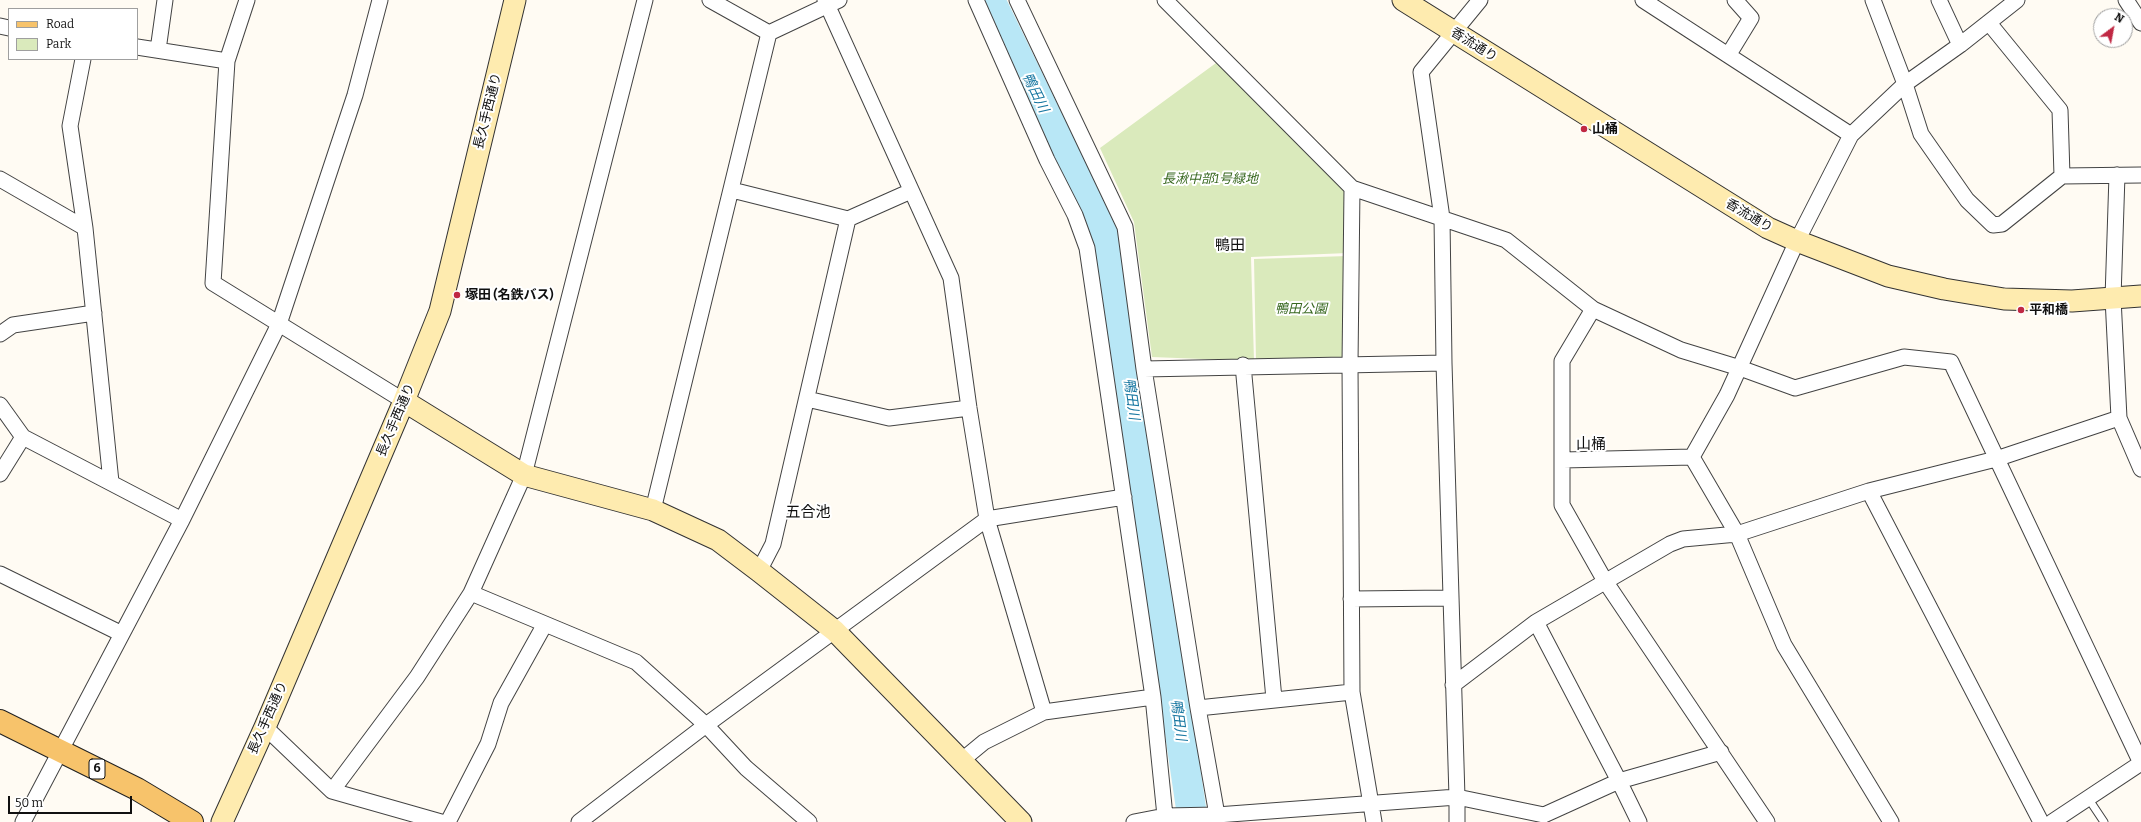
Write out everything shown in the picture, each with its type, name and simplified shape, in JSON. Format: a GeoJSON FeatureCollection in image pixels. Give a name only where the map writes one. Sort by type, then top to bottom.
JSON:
{"type":"FeatureCollection","features":[{"type":"Feature","properties":{"kind":"main road","name":"6"},"geometry":{"type":"LineString","coordinates":[[0,721],[137,789],[192,822]]}},
{"type":"Feature","properties":{"kind":"street"},"geometry":{"type":"LineString","coordinates":[[158,50],[165,0]]}},
{"type":"Feature","properties":{"kind":"street"},"geometry":{"type":"LineString","coordinates":[[247,0],[227,61],[213,283],[524,475],[653,510],[718,540],[834,631],[1021,822]]}},
{"type":"Feature","properties":{"kind":"street"},"geometry":{"type":"LineString","coordinates":[[23,822],[62,751],[182,520],[280,324],[355,95],[380,0]]}},
{"type":"Feature","properties":{"kind":"street","name":"長久手西通り"},"geometry":{"type":"LineString","coordinates":[[222,822],[265,727],[404,401],[440,311],[515,0]]}},
{"type":"Feature","properties":{"kind":"street"},"geometry":{"type":"LineString","coordinates":[[332,791],[417,677],[471,593],[524,475],[645,0]]}},
{"type":"Feature","properties":{"kind":"street"},"geometry":{"type":"LineString","coordinates":[[710,0],[769,34]]}},
{"type":"Feature","properties":{"kind":"street"},"geometry":{"type":"LineString","coordinates":[[976,0],[1047,160],[1075,214],[1087,248],[1153,697],[1166,819]]}},
{"type":"Feature","properties":{"kind":"street"},"geometry":{"type":"LineString","coordinates":[[1017,0],[1125,227],[1144,368],[1216,818]]}},
{"type":"Feature","properties":{"kind":"street"},"geometry":{"type":"LineString","coordinates":[[1165,0],[1352,188],[1506,240],[1593,309],[1681,350],[1740,368],[1795,388],[1904,357],[1951,362],[2141,763],[2052,822]]}},
{"type":"Feature","properties":{"kind":"street","name":"香流通り"},"geometry":{"type":"LineString","coordinates":[[1403,0],[1768,228],[1797,241],[1888,276],[1944,289],[2004,299],[2072,302],[2141,296]]}},
{"type":"Feature","properties":{"kind":"street"},"geometry":{"type":"LineString","coordinates":[[1458,822],[1450,598],[1442,218],[1421,72],[1480,0]]}},
{"type":"Feature","properties":{"kind":"street"},"geometry":{"type":"LineString","coordinates":[[1643,0],[1729,54],[1851,135]]}},
{"type":"Feature","properties":{"kind":"street"},"geometry":{"type":"LineString","coordinates":[[1729,54],[1751,18],[1734,0]]}},
{"type":"Feature","properties":{"kind":"street"},"geometry":{"type":"LineString","coordinates":[[1873,0],[1905,84],[1921,134],[1966,200],[1993,225],[2002,224],[2062,176],[2141,176]]}},
{"type":"Feature","properties":{"kind":"street"},"geometry":{"type":"LineString","coordinates":[[1939,0],[1960,46]]}},
{"type":"Feature","properties":{"kind":"street"},"geometry":{"type":"LineString","coordinates":[[1692,457],[1727,395],[1797,241],[1851,135],[1905,84],[1960,46],[1990,23],[2016,0]]}},
{"type":"Feature","properties":{"kind":"street"},"geometry":{"type":"LineString","coordinates":[[2126,0],[2141,23]]}},
{"type":"Feature","properties":{"kind":"street"},"geometry":{"type":"LineString","coordinates":[[653,510],[769,34],[830,2],[911,191],[951,278],[969,408],[987,519],[1044,712]]}},
{"type":"Feature","properties":{"kind":"street"},"geometry":{"type":"LineString","coordinates":[[1990,23],[2060,110],[2062,176]]}},
{"type":"Feature","properties":{"kind":"street"},"geometry":{"type":"LineString","coordinates":[[138,47],[227,61]]}},
{"type":"Feature","properties":{"kind":"street"},"geometry":{"type":"LineString","coordinates":[[83,60],[70,126],[85,228],[111,482]]}},
{"type":"Feature","properties":{"kind":"street"},"geometry":{"type":"LineString","coordinates":[[2117,175],[2113,298],[2119,418],[2141,469]]}},
{"type":"Feature","properties":{"kind":"street"},"geometry":{"type":"LineString","coordinates":[[0,179],[85,228]]}},
{"type":"Feature","properties":{"kind":"street"},"geometry":{"type":"LineString","coordinates":[[1352,188],[1350,364],[1352,692],[1369,803],[1374,822]]}},
{"type":"Feature","properties":{"kind":"street"},"geometry":{"type":"LineString","coordinates":[[732,190],[848,219],[911,191]]}},
{"type":"Feature","properties":{"kind":"street"},"geometry":{"type":"LineString","coordinates":[[759,571],[773,544],[848,219]]}},
{"type":"Feature","properties":{"kind":"street"},"geometry":{"type":"LineString","coordinates":[[1593,309],[1562,361],[1562,505],[1605,581],[1767,822]]}},
{"type":"Feature","properties":{"kind":"street"},"geometry":{"type":"LineString","coordinates":[[0,334],[13,325],[94,313]]}},
{"type":"Feature","properties":{"kind":"street"},"geometry":{"type":"LineString","coordinates":[[1144,368],[1243,365],[1444,363]]}},
{"type":"Feature","properties":{"kind":"street"},"geometry":{"type":"LineString","coordinates":[[1243,365],[1274,699]]}},
{"type":"Feature","properties":{"kind":"street"},"geometry":{"type":"LineString","coordinates":[[807,400],[888,418],[969,408]]}},
{"type":"Feature","properties":{"kind":"street"},"geometry":{"type":"LineString","coordinates":[[0,404],[23,437],[182,520]]}},
{"type":"Feature","properties":{"kind":"street"},"geometry":{"type":"LineString","coordinates":[[1453,685],[1536,622],[1605,581],[1683,538],[1738,534],[1869,491],[1996,459],[2119,418]]}},
{"type":"Feature","properties":{"kind":"street"},"geometry":{"type":"LineString","coordinates":[[0,474],[23,437]]}},
{"type":"Feature","properties":{"kind":"street"},"geometry":{"type":"LineString","coordinates":[[1563,460],[1692,457]]}},
{"type":"Feature","properties":{"kind":"street"},"geometry":{"type":"LineString","coordinates":[[1692,457],[1738,534],[1784,645],[1891,822]]}},
{"type":"Feature","properties":{"kind":"street"},"geometry":{"type":"LineString","coordinates":[[1869,491],[2042,822]]}},
{"type":"Feature","properties":{"kind":"street"},"geometry":{"type":"LineString","coordinates":[[579,822],[706,725],[987,519],[1124,497]]}},
{"type":"Feature","properties":{"kind":"street"},"geometry":{"type":"LineString","coordinates":[[0,574],[122,634]]}},
{"type":"Feature","properties":{"kind":"street"},"geometry":{"type":"LineString","coordinates":[[471,593],[636,662],[706,725],[746,768],[809,822]]}},
{"type":"Feature","properties":{"kind":"street"},"geometry":{"type":"LineString","coordinates":[[1352,599],[1450,598]]}},
{"type":"Feature","properties":{"kind":"street"},"geometry":{"type":"LineString","coordinates":[[1536,622],[1639,822]]}},
{"type":"Feature","properties":{"kind":"street"},"geometry":{"type":"LineString","coordinates":[[448,822],[488,744],[501,703],[545,624]]}},
{"type":"Feature","properties":{"kind":"street"},"geometry":{"type":"LineString","coordinates":[[1198,708],[1352,692]]}},
{"type":"Feature","properties":{"kind":"street"},"geometry":{"type":"LineString","coordinates":[[961,761],[984,742],[1044,712],[1153,697]]}},
{"type":"Feature","properties":{"kind":"street"},"geometry":{"type":"LineString","coordinates":[[265,727],[332,791],[441,822]]}},
{"type":"Feature","properties":{"kind":"street"},"geometry":{"type":"LineString","coordinates":[[1134,822],[1166,819],[1216,818],[1369,803],[1457,797],[1545,819],[1619,782],[1721,752]]}},
{"type":"Feature","properties":{"kind":"lane"},"geometry":{"type":"LineString","coordinates":[[2088,798],[2104,822]]}},
{"type":"Feature","properties":{"kind":"green space","name":"長湫中部1号緑地"},"geometry":{"type":"Polygon","coordinates":[[[1216,63],[1350,191],[1348,253],[1251,257],[1254,361],[1152,357],[1134,222],[1100,148],[1216,63]]]}},
{"type":"Feature","properties":{"kind":"green space","name":"鴨田公園"},"geometry":{"type":"Polygon","coordinates":[[[1348,256],[1345,358],[1256,361],[1254,259],[1348,256]]]}},
{"type":"Feature","properties":{"kind":"waterway","name":"鴨田川"},"geometry":{"type":"LineString","coordinates":[[990,0],[1103,234],[1118,310],[1193,822]]}},
{"type":"Feature","properties":{"kind":"place","name":"山桶"},"geometry":{"type":"Point","coordinates":[1584,129]}},
{"type":"Feature","properties":{"kind":"place","name":"塚田 (名鉄バス)"},"geometry":{"type":"Point","coordinates":[457,295]}},
{"type":"Feature","properties":{"kind":"place","name":"平和橋"},"geometry":{"type":"Point","coordinates":[2021,310]}},
{"type":"Feature","properties":{"kind":"district","name":"鴨田"},"geometry":{"type":"Point","coordinates":[1230,246]}},
{"type":"Feature","properties":{"kind":"district","name":"山桶"},"geometry":{"type":"Point","coordinates":[1591,445]}},
{"type":"Feature","properties":{"kind":"district","name":"五合池"},"geometry":{"type":"Point","coordinates":[808,513]}}]}
